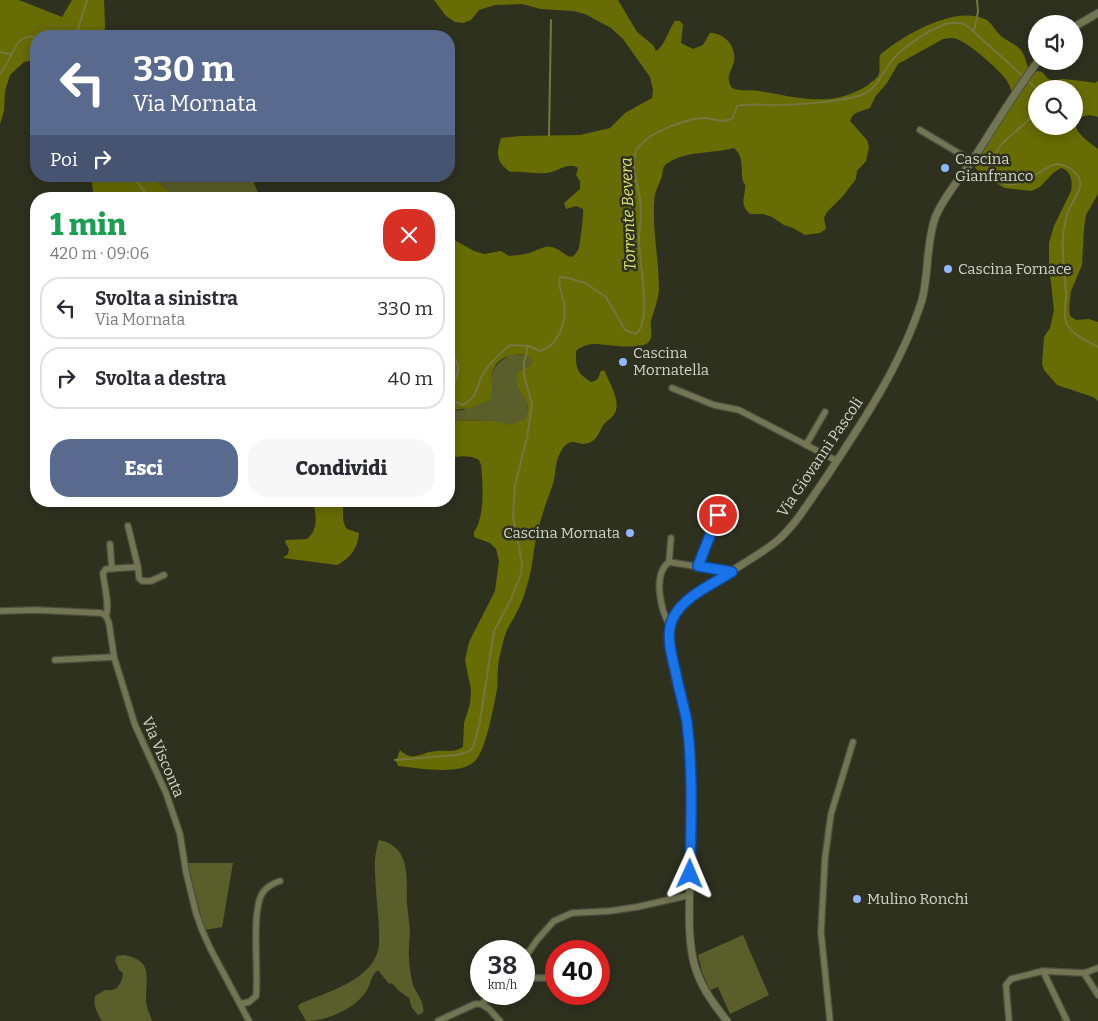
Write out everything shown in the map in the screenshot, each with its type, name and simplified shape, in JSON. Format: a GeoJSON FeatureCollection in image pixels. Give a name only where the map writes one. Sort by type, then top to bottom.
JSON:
{"type":"FeatureCollection","features":[{"type":"Feature","properties":{"kind":"street"},"geometry":{"type":"LineString","coordinates":[[1083,22],[1095,15]]}},
{"type":"Feature","properties":{"kind":"street","name":"Via Giovanni Pascoli"},"geometry":{"type":"LineString","coordinates":[[670,626],[676,613],[687,601],[769,548],[783,535],[800,515],[837,461],[876,399],[908,335],[924,290],[930,239],[936,218],[943,204],[1032,70]]}},
{"type":"Feature","properties":{"kind":"street"},"geometry":{"type":"LineString","coordinates":[[920,130],[972,161]]}},
{"type":"Feature","properties":{"kind":"street"},"geometry":{"type":"LineString","coordinates":[[672,388],[700,400],[739,410],[837,461]]}},
{"type":"Feature","properties":{"kind":"street"},"geometry":{"type":"LineString","coordinates":[[806,445],[825,412]]}},
{"type":"Feature","properties":{"kind":"street"},"geometry":{"type":"LineString","coordinates":[[698,566],[725,498]]}},
{"type":"Feature","properties":{"kind":"street"},"geometry":{"type":"LineString","coordinates":[[128,526],[139,578],[142,581],[151,582],[164,575]]}},
{"type":"Feature","properties":{"kind":"street"},"geometry":{"type":"LineString","coordinates":[[671,538],[669,562],[662,569],[660,581],[665,616],[670,626],[671,654],[685,712],[688,737],[691,785],[690,939],[695,968],[700,982],[728,1021]]}},
{"type":"Feature","properties":{"kind":"street"},"geometry":{"type":"LineString","coordinates":[[110,544],[112,569],[138,567]]}},
{"type":"Feature","properties":{"kind":"street"},"geometry":{"type":"LineString","coordinates":[[669,562],[732,572]]}},
{"type":"Feature","properties":{"kind":"street","name":"Via Visconta"},"geometry":{"type":"LineString","coordinates":[[112,569],[106,569],[103,573],[108,610],[106,616],[109,623],[114,657],[135,725],[166,793],[180,834],[186,872],[202,930],[249,1021]]}},
{"type":"Feature","properties":{"kind":"street"},"geometry":{"type":"LineString","coordinates":[[0,611],[36,610],[101,614],[106,616]]}},
{"type":"Feature","properties":{"kind":"street"},"geometry":{"type":"LineString","coordinates":[[55,660],[114,657]]}},
{"type":"Feature","properties":{"kind":"street"},"geometry":{"type":"LineString","coordinates":[[830,1021],[821,932],[825,858],[831,814],[853,742]]}},
{"type":"Feature","properties":{"kind":"street"},"geometry":{"type":"LineString","coordinates":[[240,1004],[249,1002],[256,996],[256,922],[262,892],[280,881]]}},
{"type":"Feature","properties":{"kind":"street"},"geometry":{"type":"LineString","coordinates":[[535,943],[554,921],[572,913],[610,911],[637,907],[690,895]]}},
{"type":"Feature","properties":{"kind":"street"},"geometry":{"type":"LineString","coordinates":[[1009,1021],[1006,985],[1011,978],[1043,971],[1084,973],[1098,968]]}},
{"type":"Feature","properties":{"kind":"street"},"geometry":{"type":"LineString","coordinates":[[1043,971],[1067,1021]]}},
{"type":"Feature","properties":{"kind":"street"},"geometry":{"type":"LineString","coordinates":[[1084,973],[1098,995]]}},
{"type":"Feature","properties":{"kind":"street"},"geometry":{"type":"LineString","coordinates":[[438,1021],[473,1005]]}},
{"type":"Feature","properties":{"kind":"street"},"geometry":{"type":"LineString","coordinates":[[483,1005],[500,1021]]}},
{"type":"Feature","properties":{"kind":"green space"},"geometry":{"type":"Polygon","coordinates":[[[158,182],[254,182],[258,192],[169,192],[158,182]]]}},
{"type":"Feature","properties":{"kind":"green space"},"geometry":{"type":"Polygon","coordinates":[[[511,354],[528,356],[532,359],[530,366],[526,368],[522,393],[528,410],[524,419],[514,425],[491,421],[455,420],[455,411],[463,410],[492,390],[492,372],[501,361],[511,354]]]}},
{"type":"Feature","properties":{"kind":"green space"},"geometry":{"type":"Polygon","coordinates":[[[379,840],[397,849],[405,865],[410,931],[410,968],[413,985],[423,1005],[423,1013],[418,1015],[412,1008],[409,998],[392,983],[389,984],[378,970],[372,977],[367,990],[356,1003],[340,1013],[322,1019],[306,1021],[298,1007],[300,1004],[336,989],[360,976],[376,956],[379,937],[375,865],[379,840]]]}},
{"type":"Feature","properties":{"kind":"green space"},"geometry":{"type":"Polygon","coordinates":[[[188,863],[233,863],[222,927],[205,930],[188,863]]]}},
{"type":"Feature","properties":{"kind":"green space"},"geometry":{"type":"Polygon","coordinates":[[[743,935],[769,995],[730,1014],[718,987],[710,990],[702,972],[698,955],[743,935]]]}},
{"type":"Feature","properties":{"kind":"green space"},"geometry":{"type":"Polygon","coordinates":[[[124,955],[140,961],[144,966],[147,978],[146,1002],[152,1021],[102,1021],[97,1012],[95,996],[105,990],[113,990],[120,984],[123,973],[119,970],[115,960],[117,956],[124,955]]]}},
{"type":"Feature","properties":{"kind":"shaded area"},"geometry":{"type":"Polygon","coordinates":[[[0,0],[19,0],[62,17],[72,0],[104,0],[104,30],[30,30],[30,61],[24,62],[10,75],[5,91],[4,111],[0,124],[0,0]]]}},
{"type":"Feature","properties":{"kind":"shaded area"},"geometry":{"type":"Polygon","coordinates":[[[434,0],[618,0],[637,32],[653,45],[656,51],[662,45],[675,21],[680,21],[683,25],[681,43],[693,49],[703,45],[710,33],[725,38],[731,46],[734,56],[729,78],[732,88],[801,98],[828,99],[841,97],[868,85],[879,74],[880,55],[901,40],[928,25],[956,16],[970,16],[987,20],[1000,35],[1020,49],[1024,55],[1028,70],[1032,73],[1040,71],[1048,79],[1052,80],[1028,80],[1028,135],[1081,135],[1098,149],[1098,194],[1086,215],[1082,265],[1071,291],[1069,308],[1070,316],[1076,320],[1089,319],[1098,322],[1098,401],[1093,397],[1057,385],[1044,370],[1042,364],[1044,337],[1050,328],[1054,310],[1049,265],[1049,243],[1054,226],[1071,191],[1072,184],[1069,174],[1061,168],[1053,173],[1040,187],[1031,191],[1004,188],[976,169],[973,163],[1013,96],[1008,82],[1001,73],[963,42],[951,38],[943,39],[898,64],[887,83],[875,97],[870,108],[853,115],[850,121],[867,140],[869,147],[866,161],[857,171],[856,179],[843,196],[827,212],[824,218],[826,229],[820,233],[805,235],[772,217],[763,214],[750,214],[744,205],[745,186],[742,177],[741,160],[734,148],[692,154],[666,164],[655,194],[654,205],[659,290],[651,321],[650,340],[647,344],[641,346],[592,344],[576,351],[578,369],[591,382],[596,380],[600,372],[604,370],[617,402],[615,413],[603,425],[593,440],[584,444],[570,442],[563,448],[558,458],[553,484],[538,529],[528,582],[503,642],[492,716],[483,747],[475,761],[468,766],[438,770],[398,766],[396,761],[400,750],[409,756],[417,756],[436,751],[453,751],[463,747],[464,723],[470,704],[471,690],[465,660],[469,642],[495,591],[499,561],[496,549],[490,543],[474,537],[482,509],[481,465],[479,460],[472,457],[455,457],[455,420],[494,421],[509,425],[524,420],[528,408],[519,389],[517,377],[519,371],[530,366],[532,359],[516,354],[505,357],[494,368],[490,400],[474,407],[455,410],[455,240],[474,251],[484,254],[501,251],[509,256],[529,253],[548,247],[557,249],[572,257],[579,247],[583,209],[576,206],[566,209],[564,203],[580,189],[580,181],[576,175],[578,168],[567,166],[547,173],[510,172],[502,165],[498,157],[501,138],[580,135],[610,128],[625,113],[652,98],[653,90],[650,77],[623,39],[611,28],[585,14],[573,11],[541,9],[522,4],[495,5],[479,10],[471,20],[463,23],[455,22],[446,16],[434,0]]]}},
{"type":"Feature","properties":{"kind":"shaded area"},"geometry":{"type":"Polygon","coordinates":[[[1083,81],[1095,83],[1098,81],[1098,117],[1084,116],[1083,81]]]}},
{"type":"Feature","properties":{"kind":"shaded area"},"geometry":{"type":"Polygon","coordinates":[[[92,182],[158,182],[169,192],[93,192],[92,182]]]}},
{"type":"Feature","properties":{"kind":"shaded area"},"geometry":{"type":"Polygon","coordinates":[[[314,507],[343,507],[343,519],[347,529],[359,533],[353,552],[337,565],[283,558],[288,554],[289,549],[285,542],[286,540],[307,539],[313,531],[316,517],[314,507]]]}},
{"type":"Feature","properties":{"kind":"waterway"},"geometry":{"type":"LineString","coordinates":[[78,30],[87,0]]}},
{"type":"Feature","properties":{"kind":"waterway"},"geometry":{"type":"LineString","coordinates":[[974,30],[978,12],[977,0]]}},
{"type":"Feature","properties":{"kind":"waterway"},"geometry":{"type":"LineString","coordinates":[[549,136],[551,20]]}},
{"type":"Feature","properties":{"kind":"waterway","name":"Torrente Bevera"},"geometry":{"type":"LineString","coordinates":[[455,401],[463,405],[472,398],[483,374],[510,345],[529,346],[539,351],[546,349],[556,339],[560,333],[565,311],[559,284],[560,277],[585,283],[606,297],[625,330],[636,334],[644,316],[644,288],[639,247],[641,204],[634,171],[634,159],[640,146],[658,132],[682,122],[697,119],[729,120],[733,118],[737,106],[741,105],[781,105],[847,99],[858,96],[866,93],[877,84],[895,57],[915,40],[951,23],[965,24],[1024,77]]}},
{"type":"Feature","properties":{"kind":"waterway","name":"Torrente Bevera"},"geometry":{"type":"LineString","coordinates":[[0,73],[18,43],[22,39],[30,37]]}},
{"type":"Feature","properties":{"kind":"waterway"},"geometry":{"type":"LineString","coordinates":[[0,52],[11,54]]}},
{"type":"Feature","properties":{"kind":"waterway"},"geometry":{"type":"LineString","coordinates":[[1028,120],[1001,145],[993,161],[994,170],[998,180],[1012,185],[1030,178],[1055,164],[1069,168],[1079,177],[1078,193],[1068,212],[1063,233],[1066,295],[1065,316],[1071,330],[1079,337],[1098,347]]}},
{"type":"Feature","properties":{"kind":"waterway","name":"Torrente Bevera"},"geometry":{"type":"LineString","coordinates":[[137,182],[145,192]]}},
{"type":"Feature","properties":{"kind":"waterway"},"geometry":{"type":"LineString","coordinates":[[395,760],[457,755],[470,751],[474,745],[480,721],[494,631],[511,599],[521,574],[522,563],[513,516],[515,485],[527,437],[532,404],[524,376],[524,363],[528,346]]}},
{"type":"Feature","properties":{"kind":"waterway","name":"Torrente Bevera"},"geometry":{"type":"LineString","coordinates":[[455,359],[458,366],[455,380]]}},
{"type":"Feature","properties":{"kind":"place","name":"Cascina Gianfranco"},"geometry":{"type":"Point","coordinates":[945,168]}},
{"type":"Feature","properties":{"kind":"place","name":"Cascina Fornace"},"geometry":{"type":"Point","coordinates":[948,269]}},
{"type":"Feature","properties":{"kind":"place","name":"Cascina Mornatella"},"geometry":{"type":"Point","coordinates":[623,362]}},
{"type":"Feature","properties":{"kind":"place","name":"Cascina Mornata"},"geometry":{"type":"Point","coordinates":[630,533]}},
{"type":"Feature","properties":{"kind":"place","name":"Mulino Ronchi"},"geometry":{"type":"Point","coordinates":[857,899]}},
{"type":"Feature","properties":{"kind":"route"},"geometry":{"type":"LineString","coordinates":[[690,874],[691,785],[687,723],[671,654],[669,635],[673,619],[683,605],[732,572],[698,566],[718,515]]}}]}
